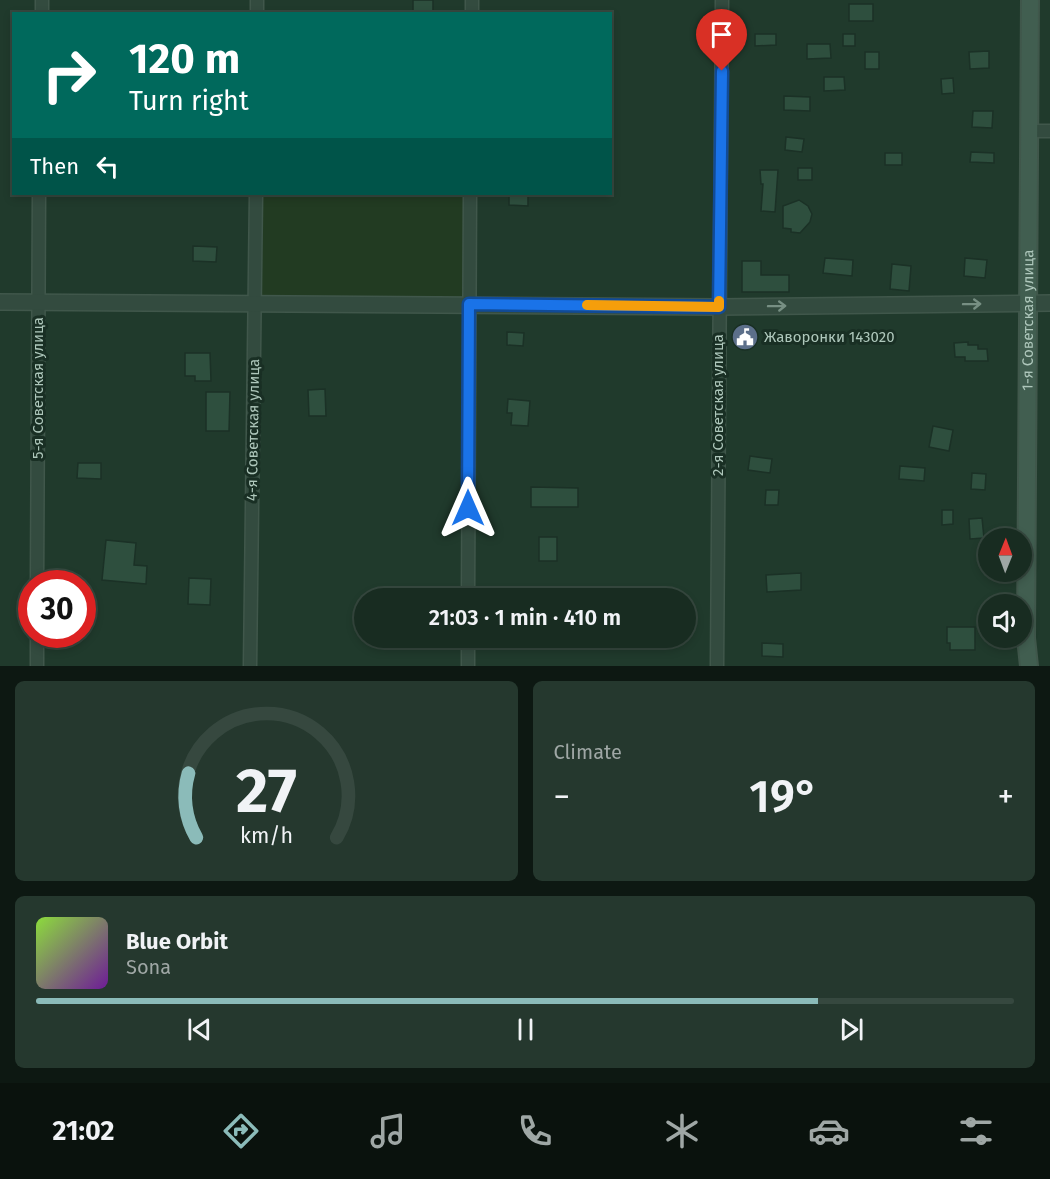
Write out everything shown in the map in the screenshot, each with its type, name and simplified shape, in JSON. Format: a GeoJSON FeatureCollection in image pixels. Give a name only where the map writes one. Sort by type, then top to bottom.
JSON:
{"type":"FeatureCollection","features":[{"type":"Feature","properties":{"kind":"main road","name":"1-я Советская улица"},"geometry":{"type":"LineString","coordinates":[[1026,594],[1030,0]]}},
{"type":"Feature","properties":{"kind":"main road","name":"1-я Советская улица"},"geometry":{"type":"LineString","coordinates":[[1026,648],[1027,666]]}},
{"type":"Feature","properties":{"kind":"street","name":"2-я Советская улица"},"geometry":{"type":"LineString","coordinates":[[717,666],[723,0]]}},
{"type":"Feature","properties":{"kind":"street"},"geometry":{"type":"LineString","coordinates":[[1029,131],[1050,131]]}},
{"type":"Feature","properties":{"kind":"street","name":"5-я Советская улица"},"geometry":{"type":"LineString","coordinates":[[37,570],[39,195]]}},
{"type":"Feature","properties":{"kind":"street","name":"4-я Советская улица"},"geometry":{"type":"LineString","coordinates":[[250,666],[256,195]]}},
{"type":"Feature","properties":{"kind":"street"},"geometry":{"type":"LineString","coordinates":[[468,588],[470,195]]}},
{"type":"Feature","properties":{"kind":"street"},"geometry":{"type":"LineString","coordinates":[[0,302],[719,307],[1050,303]]}},
{"type":"Feature","properties":{"kind":"street"},"geometry":{"type":"LineString","coordinates":[[37,648],[37,666]]}},
{"type":"Feature","properties":{"kind":"street"},"geometry":{"type":"LineString","coordinates":[[468,648],[468,666]]}},
{"type":"Feature","properties":{"kind":"street"},"geometry":{"type":"LineString","coordinates":[[1029,648],[1034,666]]}},
{"type":"Feature","properties":{"kind":"green space"},"geometry":{"type":"Polygon","coordinates":[[[261,195],[466,195],[465,298],[260,296],[261,195]]]}},
{"type":"Feature","properties":{"kind":"building"},"geometry":{"type":"Polygon","coordinates":[[[413,0],[433,0],[433,12],[413,12],[413,0]]]}},
{"type":"Feature","properties":{"kind":"building"},"geometry":{"type":"Polygon","coordinates":[[[849,4],[873,4],[873,21],[849,21],[849,4]]]}},
{"type":"Feature","properties":{"kind":"building"},"geometry":{"type":"Polygon","coordinates":[[[755,34],[776,34],[776,45],[755,46],[755,34]]]}},
{"type":"Feature","properties":{"kind":"building"},"geometry":{"type":"Polygon","coordinates":[[[843,34],[855,34],[855,46],[843,46],[843,34]]]}},
{"type":"Feature","properties":{"kind":"building"},"geometry":{"type":"Polygon","coordinates":[[[807,44],[830,44],[831,58],[807,59],[807,44]]]}},
{"type":"Feature","properties":{"kind":"building"},"geometry":{"type":"Polygon","coordinates":[[[989,51],[989,68],[970,69],[969,52],[989,51]]]}},
{"type":"Feature","properties":{"kind":"building"},"geometry":{"type":"Polygon","coordinates":[[[865,52],[879,52],[879,69],[865,69],[865,52]]]}},
{"type":"Feature","properties":{"kind":"building"},"geometry":{"type":"Polygon","coordinates":[[[824,77],[844,77],[845,90],[824,91],[824,77]]]}},
{"type":"Feature","properties":{"kind":"building"},"geometry":{"type":"Polygon","coordinates":[[[953,78],[954,93],[942,94],[941,79],[953,78]]]}},
{"type":"Feature","properties":{"kind":"building"},"geometry":{"type":"Polygon","coordinates":[[[784,96],[810,97],[810,111],[784,110],[784,96]]]}},
{"type":"Feature","properties":{"kind":"building"},"geometry":{"type":"Polygon","coordinates":[[[973,111],[993,111],[992,128],[972,127],[973,111]]]}},
{"type":"Feature","properties":{"kind":"building"},"geometry":{"type":"Polygon","coordinates":[[[786,137],[804,139],[802,152],[785,150],[786,137]]]}},
{"type":"Feature","properties":{"kind":"building"},"geometry":{"type":"Polygon","coordinates":[[[971,152],[994,153],[994,163],[970,162],[971,152]]]}},
{"type":"Feature","properties":{"kind":"building"},"geometry":{"type":"Polygon","coordinates":[[[885,153],[902,153],[902,165],[885,165],[885,153]]]}},
{"type":"Feature","properties":{"kind":"building"},"geometry":{"type":"Polygon","coordinates":[[[798,168],[812,168],[812,180],[798,180],[798,168]]]}},
{"type":"Feature","properties":{"kind":"building"},"geometry":{"type":"Polygon","coordinates":[[[760,170],[778,170],[775,212],[761,211],[763,184],[761,184],[760,170]]]}},
{"type":"Feature","properties":{"kind":"building"},"geometry":{"type":"Polygon","coordinates":[[[509,195],[528,195],[528,206],[509,205],[509,195]]]}},
{"type":"Feature","properties":{"kind":"building"},"geometry":{"type":"Polygon","coordinates":[[[799,200],[808,206],[812,214],[810,222],[800,233],[783,228],[783,206],[799,200]]]}},
{"type":"Feature","properties":{"kind":"building"},"geometry":{"type":"Polygon","coordinates":[[[193,246],[217,247],[216,262],[193,261],[193,246]]]}},
{"type":"Feature","properties":{"kind":"building"},"geometry":{"type":"Polygon","coordinates":[[[825,258],[853,260],[852,276],[823,273],[825,258]]]}},
{"type":"Feature","properties":{"kind":"building"},"geometry":{"type":"Polygon","coordinates":[[[965,258],[987,260],[985,278],[964,276],[965,258]]]}},
{"type":"Feature","properties":{"kind":"building"},"geometry":{"type":"Polygon","coordinates":[[[742,261],[761,261],[761,275],[789,275],[789,292],[742,292],[742,261]]]}},
{"type":"Feature","properties":{"kind":"building"},"geometry":{"type":"Polygon","coordinates":[[[892,264],[911,266],[909,291],[890,289],[892,264]]]}},
{"type":"Feature","properties":{"kind":"building"},"geometry":{"type":"Polygon","coordinates":[[[507,332],[524,333],[523,346],[507,345],[507,332]]]}},
{"type":"Feature","properties":{"kind":"building"},"geometry":{"type":"Polygon","coordinates":[[[968,342],[968,345],[978,345],[978,349],[987,349],[988,361],[965,361],[965,357],[955,357],[954,343],[968,342]]]}},
{"type":"Feature","properties":{"kind":"building"},"geometry":{"type":"Polygon","coordinates":[[[185,353],[210,353],[211,381],[195,381],[195,376],[185,376],[185,353]]]}},
{"type":"Feature","properties":{"kind":"building"},"geometry":{"type":"Polygon","coordinates":[[[325,389],[326,416],[309,416],[308,390],[325,389]]]}},
{"type":"Feature","properties":{"kind":"building"},"geometry":{"type":"Polygon","coordinates":[[[206,392],[230,392],[229,431],[206,431],[206,392]]]}},
{"type":"Feature","properties":{"kind":"building"},"geometry":{"type":"Polygon","coordinates":[[[508,399],[530,401],[528,426],[511,425],[512,413],[507,413],[508,399]]]}},
{"type":"Feature","properties":{"kind":"building"},"geometry":{"type":"Polygon","coordinates":[[[933,426],[953,430],[949,451],[929,447],[933,426]]]}},
{"type":"Feature","properties":{"kind":"building"},"geometry":{"type":"Polygon","coordinates":[[[750,456],[772,459],[770,473],[748,470],[750,456]]]}},
{"type":"Feature","properties":{"kind":"building"},"geometry":{"type":"Polygon","coordinates":[[[78,463],[101,463],[101,479],[77,478],[78,463]]]}},
{"type":"Feature","properties":{"kind":"building"},"geometry":{"type":"Polygon","coordinates":[[[900,466],[925,468],[924,481],[899,479],[900,466]]]}},
{"type":"Feature","properties":{"kind":"building"},"geometry":{"type":"Polygon","coordinates":[[[972,473],[986,474],[985,490],[971,489],[972,473]]]}},
{"type":"Feature","properties":{"kind":"building"},"geometry":{"type":"Polygon","coordinates":[[[531,487],[578,488],[578,507],[531,507],[531,487]]]}},
{"type":"Feature","properties":{"kind":"building"},"geometry":{"type":"Polygon","coordinates":[[[766,490],[779,490],[778,505],[765,505],[766,490]]]}},
{"type":"Feature","properties":{"kind":"building"},"geometry":{"type":"Polygon","coordinates":[[[942,510],[953,510],[953,524],[942,525],[942,510]]]}},
{"type":"Feature","properties":{"kind":"building"},"geometry":{"type":"Polygon","coordinates":[[[982,518],[983,528],[978,528],[978,538],[970,539],[969,519],[982,518]]]}},
{"type":"Feature","properties":{"kind":"building"},"geometry":{"type":"Polygon","coordinates":[[[539,537],[557,537],[557,561],[539,561],[539,537]]]}},
{"type":"Feature","properties":{"kind":"building"},"geometry":{"type":"Polygon","coordinates":[[[106,540],[136,543],[134,565],[147,566],[146,584],[102,580],[106,540]]]}},
{"type":"Feature","properties":{"kind":"building"},"geometry":{"type":"Polygon","coordinates":[[[801,573],[801,590],[767,592],[766,575],[801,573]]]}},
{"type":"Feature","properties":{"kind":"building"},"geometry":{"type":"Polygon","coordinates":[[[189,578],[211,579],[210,605],[188,604],[189,578]]]}},
{"type":"Feature","properties":{"kind":"building"},"geometry":{"type":"Polygon","coordinates":[[[947,627],[975,627],[975,650],[950,650],[950,643],[947,643],[947,627]]]}},
{"type":"Feature","properties":{"kind":"building"},"geometry":{"type":"Polygon","coordinates":[[[762,643],[783,644],[783,657],[762,656],[762,643]]]}},
{"type":"Feature","properties":{"kind":"slow traffic"},"geometry":{"type":"LineString","coordinates":[[587,305],[719,307],[719,301]]}},
{"type":"Feature","properties":{"kind":"place","name":"Жаворонки 143020"},"geometry":{"type":"Point","coordinates":[745,337]}},
{"type":"Feature","properties":{"kind":"route"},"geometry":{"type":"LineString","coordinates":[[468,508],[469,304],[719,307],[722,71]]}}]}
